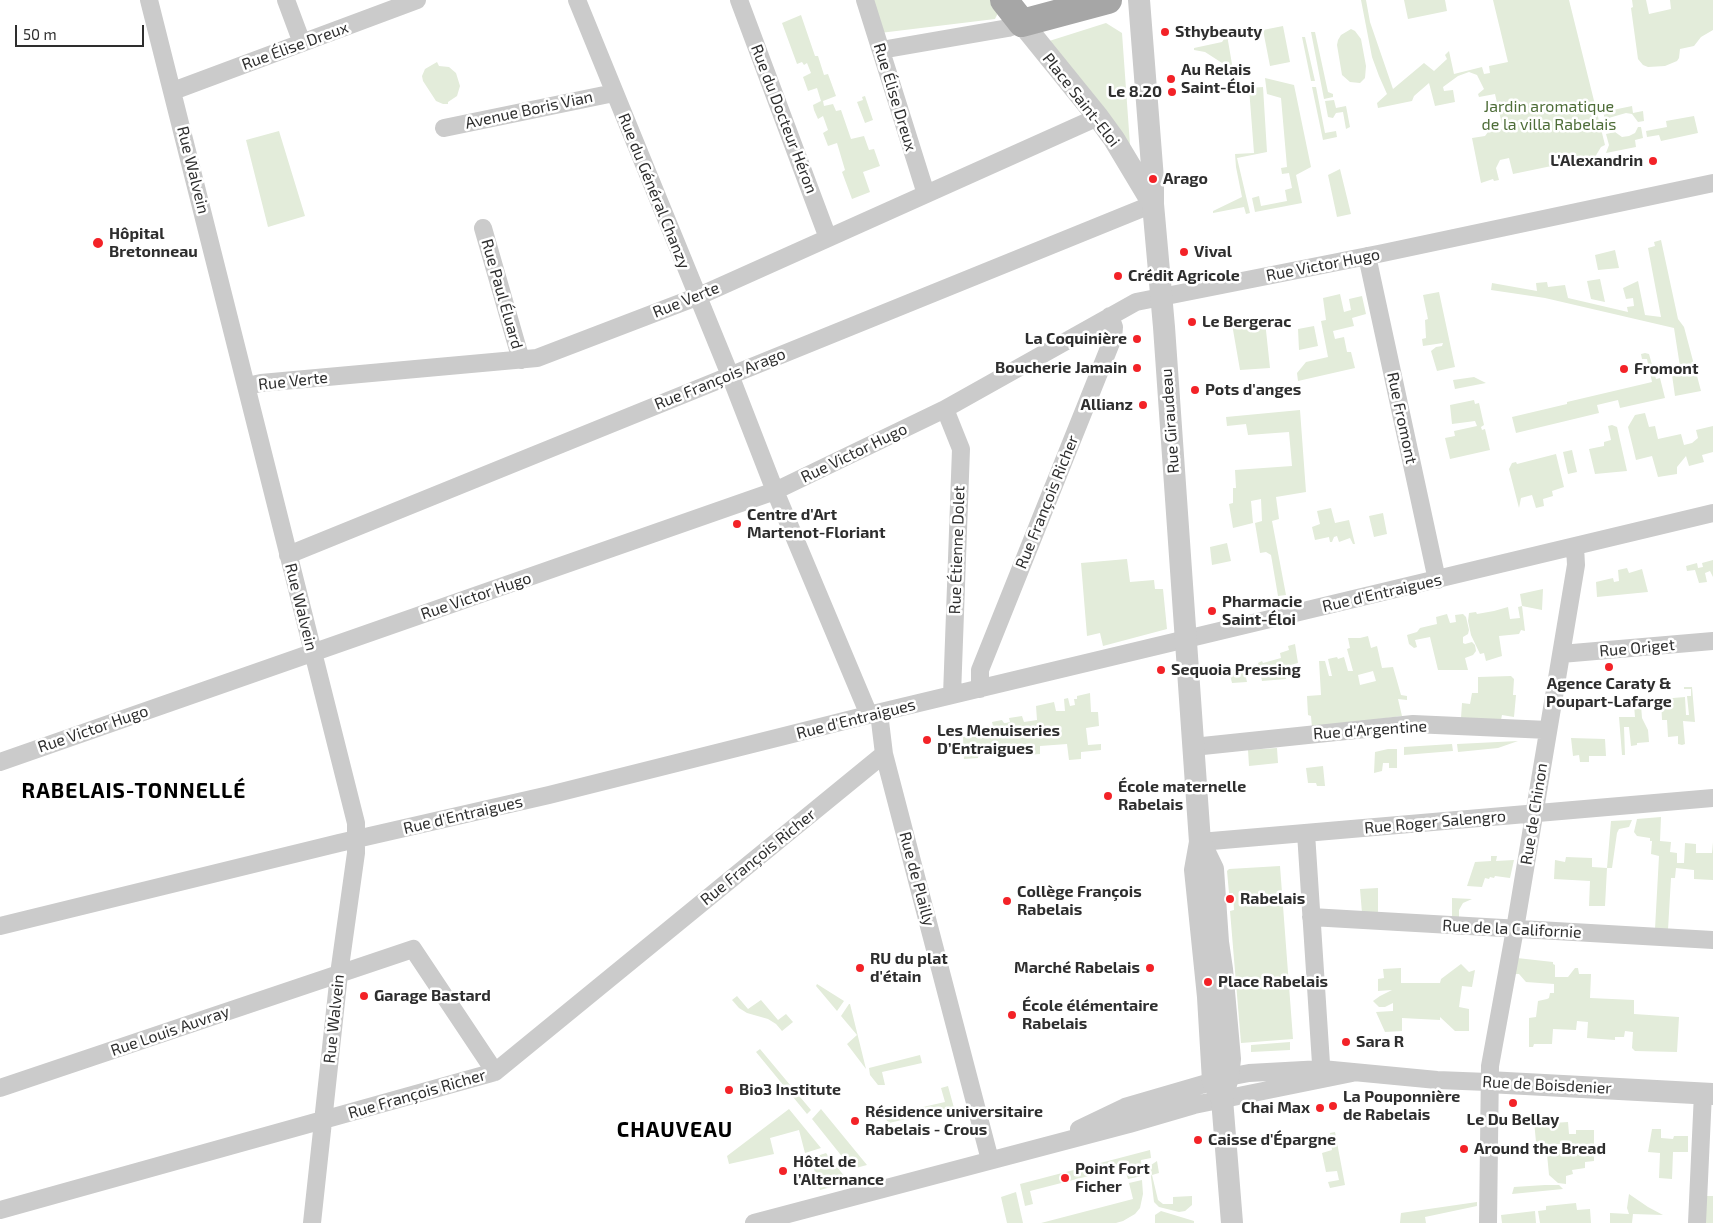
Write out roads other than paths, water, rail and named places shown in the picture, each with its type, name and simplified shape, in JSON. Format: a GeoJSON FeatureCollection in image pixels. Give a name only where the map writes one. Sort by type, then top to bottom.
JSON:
{"type":"FeatureCollection","features":[{"type":"Feature","properties":{"kind":"main road","name":"Place Saint-Eloi"},"geometry":{"type":"LineString","coordinates":[[1004,0],[1022,24]]}},
{"type":"Feature","properties":{"kind":"main road"},"geometry":{"type":"LineString","coordinates":[[1022,24],[1108,0]]}},
{"type":"Feature","properties":{"kind":"street","name":"Rue Walvein"},"geometry":{"type":"LineString","coordinates":[[150,0],[356,823],[356,840],[339,974],[312,1223]]}},
{"type":"Feature","properties":{"kind":"street"},"geometry":{"type":"LineString","coordinates":[[286,0],[302,43]]}},
{"type":"Feature","properties":{"kind":"street","name":"Rue Élise Dreux"},"geometry":{"type":"LineString","coordinates":[[173,91],[417,0]]}},
{"type":"Feature","properties":{"kind":"street","name":"Rue du Général Chanzy"},"geometry":{"type":"LineString","coordinates":[[577,0],[730,375],[775,491],[874,714]]}},
{"type":"Feature","properties":{"kind":"street","name":"Rue du Docteur Héron"},"geometry":{"type":"LineString","coordinates":[[739,0],[828,238]]}},
{"type":"Feature","properties":{"kind":"street","name":"Rue Élise Dreux"},"geometry":{"type":"LineString","coordinates":[[865,0],[926,194]]}},
{"type":"Feature","properties":{"kind":"street","name":"Rue Giraudeau"},"geometry":{"type":"LineString","coordinates":[[1139,0],[1200,842],[1195,870],[1208,997],[1221,1086],[1232,1223]]}},
{"type":"Feature","properties":{"kind":"street"},"geometry":{"type":"LineString","coordinates":[[881,50],[1022,24]]}},
{"type":"Feature","properties":{"kind":"street","name":"Place Saint-Eloi"},"geometry":{"type":"LineString","coordinates":[[1022,24],[1098,117],[1114,139],[1153,204]]}},
{"type":"Feature","properties":{"kind":"street","name":"Avenue Boris Vian"},"geometry":{"type":"LineString","coordinates":[[444,128],[614,93]]}},
{"type":"Feature","properties":{"kind":"street","name":"Rue Verte"},"geometry":{"type":"LineString","coordinates":[[247,386],[261,383],[537,358],[698,296],[1098,117]]}},
{"type":"Feature","properties":{"kind":"street","name":"Rue Victor Hugo"},"geometry":{"type":"LineString","coordinates":[[0,762],[775,491],[945,408],[1136,302],[1367,256],[1713,183]]}},
{"type":"Feature","properties":{"kind":"street","name":"Rue François Arago"},"geometry":{"type":"LineString","coordinates":[[288,555],[1153,204]]}},
{"type":"Feature","properties":{"kind":"street","name":"Rue Paul Éluard"},"geometry":{"type":"LineString","coordinates":[[484,228],[521,360]]}},
{"type":"Feature","properties":{"kind":"street","name":"Rue Fromont"},"geometry":{"type":"LineString","coordinates":[[1367,256],[1437,580]]}},
{"type":"Feature","properties":{"kind":"street","name":"Rue François Richer"},"geometry":{"type":"LineString","coordinates":[[980,689],[980,670],[1112,338],[1114,327],[1110,316]]}},
{"type":"Feature","properties":{"kind":"street","name":"Rue Étienne Dolet"},"geometry":{"type":"LineString","coordinates":[[945,408],[961,449],[952,695]]}},
{"type":"Feature","properties":{"kind":"street","name":"Rue d'Entraigues"},"geometry":{"type":"LineString","coordinates":[[0,926],[1713,513]]}},
{"type":"Feature","properties":{"kind":"street","name":"Rue de Chinon"},"geometry":{"type":"LineString","coordinates":[[1488,1223],[1490,1113],[1488,1082],[1490,1066],[1576,566],[1575,546]]}},
{"type":"Feature","properties":{"kind":"street","name":"Rue Origet"},"geometry":{"type":"LineString","coordinates":[[1561,654],[1713,641]]}},
{"type":"Feature","properties":{"kind":"street","name":"Rue de Plailly"},"geometry":{"type":"LineString","coordinates":[[874,714],[990,1160]]}},
{"type":"Feature","properties":{"kind":"street","name":"Rue d'Argentine"},"geometry":{"type":"LineString","coordinates":[[1193,747],[1413,724],[1548,730]]}},
{"type":"Feature","properties":{"kind":"street","name":"Rue François Richer"},"geometry":{"type":"LineString","coordinates":[[0,1210],[495,1072],[884,754]]}},
{"type":"Feature","properties":{"kind":"street","name":"Rue Roger Salengro"},"geometry":{"type":"LineString","coordinates":[[1306,833],[1713,798]]}},
{"type":"Feature","properties":{"kind":"street"},"geometry":{"type":"LineString","coordinates":[[754,1223],[1042,1146],[1221,1086],[1322,1074],[1306,833],[1200,842]]}},
{"type":"Feature","properties":{"kind":"street","name":"Rue de la Californie"},"geometry":{"type":"LineString","coordinates":[[1312,917],[1713,940]]}},
{"type":"Feature","properties":{"kind":"street","name":"Rue Louis Auvray"},"geometry":{"type":"LineString","coordinates":[[0,1088],[414,949],[495,1072]]}},
{"type":"Feature","properties":{"kind":"street","name":"Rue de Boisdenier"},"geometry":{"type":"LineString","coordinates":[[1322,1074],[1352,1073],[1437,1080],[1708,1093]]}},
{"type":"Feature","properties":{"kind":"street"},"geometry":{"type":"LineString","coordinates":[[1697,1223],[1708,1093]]}},
{"type":"Feature","properties":{"kind":"place","name":"Sthybeauty"},"geometry":{"type":"Point","coordinates":[1165,32]}},
{"type":"Feature","properties":{"kind":"place","name":"Au Relais Saint-Éloi"},"geometry":{"type":"Point","coordinates":[1171,79]}},
{"type":"Feature","properties":{"kind":"place","name":"Le 8.20"},"geometry":{"type":"Point","coordinates":[1172,92]}},
{"type":"Feature","properties":{"kind":"place","name":"L'Alexandrin"},"geometry":{"type":"Point","coordinates":[1653,161]}},
{"type":"Feature","properties":{"kind":"place","name":"Arago"},"geometry":{"type":"Point","coordinates":[1153,179]}},
{"type":"Feature","properties":{"kind":"place","name":"Hôpital Bretonneau"},"geometry":{"type":"Point","coordinates":[98,243]}},
{"type":"Feature","properties":{"kind":"place","name":"Vival"},"geometry":{"type":"Point","coordinates":[1184,252]}},
{"type":"Feature","properties":{"kind":"place","name":"Crédit Agricole"},"geometry":{"type":"Point","coordinates":[1118,276]}},
{"type":"Feature","properties":{"kind":"place","name":"Le Bergerac"},"geometry":{"type":"Point","coordinates":[1192,322]}},
{"type":"Feature","properties":{"kind":"place","name":"La Coquinière"},"geometry":{"type":"Point","coordinates":[1137,339]}},
{"type":"Feature","properties":{"kind":"place","name":"Boucherie Jamain"},"geometry":{"type":"Point","coordinates":[1137,368]}},
{"type":"Feature","properties":{"kind":"place","name":"Fromont"},"geometry":{"type":"Point","coordinates":[1624,369]}},
{"type":"Feature","properties":{"kind":"place","name":"Pots d'anges"},"geometry":{"type":"Point","coordinates":[1195,390]}},
{"type":"Feature","properties":{"kind":"place","name":"Allianz"},"geometry":{"type":"Point","coordinates":[1143,405]}},
{"type":"Feature","properties":{"kind":"place","name":"Centre d'Art Martenot-Floriant"},"geometry":{"type":"Point","coordinates":[737,524]}},
{"type":"Feature","properties":{"kind":"place","name":"Pharmacie Saint-Éloi"},"geometry":{"type":"Point","coordinates":[1212,611]}},
{"type":"Feature","properties":{"kind":"place","name":"Agence Caraty & Poupart-Lafarge"},"geometry":{"type":"Point","coordinates":[1609,667]}},
{"type":"Feature","properties":{"kind":"place","name":"Sequoia Pressing"},"geometry":{"type":"Point","coordinates":[1161,670]}},
{"type":"Feature","properties":{"kind":"place","name":"Les Menuiseries D’Entraigues"},"geometry":{"type":"Point","coordinates":[927,740]}},
{"type":"Feature","properties":{"kind":"place","name":"École maternelle Rabelais"},"geometry":{"type":"Point","coordinates":[1108,796]}},
{"type":"Feature","properties":{"kind":"place","name":"Rabelais"},"geometry":{"type":"Point","coordinates":[1230,899]}},
{"type":"Feature","properties":{"kind":"place","name":"Collège François Rabelais"},"geometry":{"type":"Point","coordinates":[1007,901]}},
{"type":"Feature","properties":{"kind":"place","name":"RU du plat d'étain"},"geometry":{"type":"Point","coordinates":[860,968]}},
{"type":"Feature","properties":{"kind":"place","name":"Marché Rabelais"},"geometry":{"type":"Point","coordinates":[1150,968]}},
{"type":"Feature","properties":{"kind":"place","name":"Place Rabelais"},"geometry":{"type":"Point","coordinates":[1208,982]}},
{"type":"Feature","properties":{"kind":"place","name":"Garage Bastard"},"geometry":{"type":"Point","coordinates":[364,996]}},
{"type":"Feature","properties":{"kind":"place","name":"École élémentaire Rabelais"},"geometry":{"type":"Point","coordinates":[1012,1015]}},
{"type":"Feature","properties":{"kind":"place","name":"Sara R"},"geometry":{"type":"Point","coordinates":[1346,1042]}},
{"type":"Feature","properties":{"kind":"place","name":"Bio3 Institute"},"geometry":{"type":"Point","coordinates":[729,1090]}},
{"type":"Feature","properties":{"kind":"place","name":"Le Du Bellay"},"geometry":{"type":"Point","coordinates":[1513,1103]}},
{"type":"Feature","properties":{"kind":"place","name":"La Pouponnière de Rabelais"},"geometry":{"type":"Point","coordinates":[1333,1106]}},
{"type":"Feature","properties":{"kind":"place","name":"Chai Max"},"geometry":{"type":"Point","coordinates":[1320,1108]}},
{"type":"Feature","properties":{"kind":"place","name":"Résidence universitaire Rabelais - Crous"},"geometry":{"type":"Point","coordinates":[855,1121]}},
{"type":"Feature","properties":{"kind":"place","name":"Caisse d'Épargne"},"geometry":{"type":"Point","coordinates":[1198,1140]}},
{"type":"Feature","properties":{"kind":"place","name":"Around the Bread"},"geometry":{"type":"Point","coordinates":[1464,1149]}},
{"type":"Feature","properties":{"kind":"place","name":"Hôtel de l’Alternance"},"geometry":{"type":"Point","coordinates":[783,1171]}},
{"type":"Feature","properties":{"kind":"place","name":"Point Fort Ficher"},"geometry":{"type":"Point","coordinates":[1065,1178]}},
{"type":"Feature","properties":{"kind":"district","name":"RABELAIS-TONNELLÉ"},"geometry":{"type":"Point","coordinates":[134,791]}},
{"type":"Feature","properties":{"kind":"district","name":"CHAUVEAU"},"geometry":{"type":"Point","coordinates":[675,1130]}},
{"type":"Feature","properties":{"kind":"park label","name":"Jardin aromatique de la villa Rabelais"},"geometry":{"type":"Point","coordinates":[1549,116]}}]}
